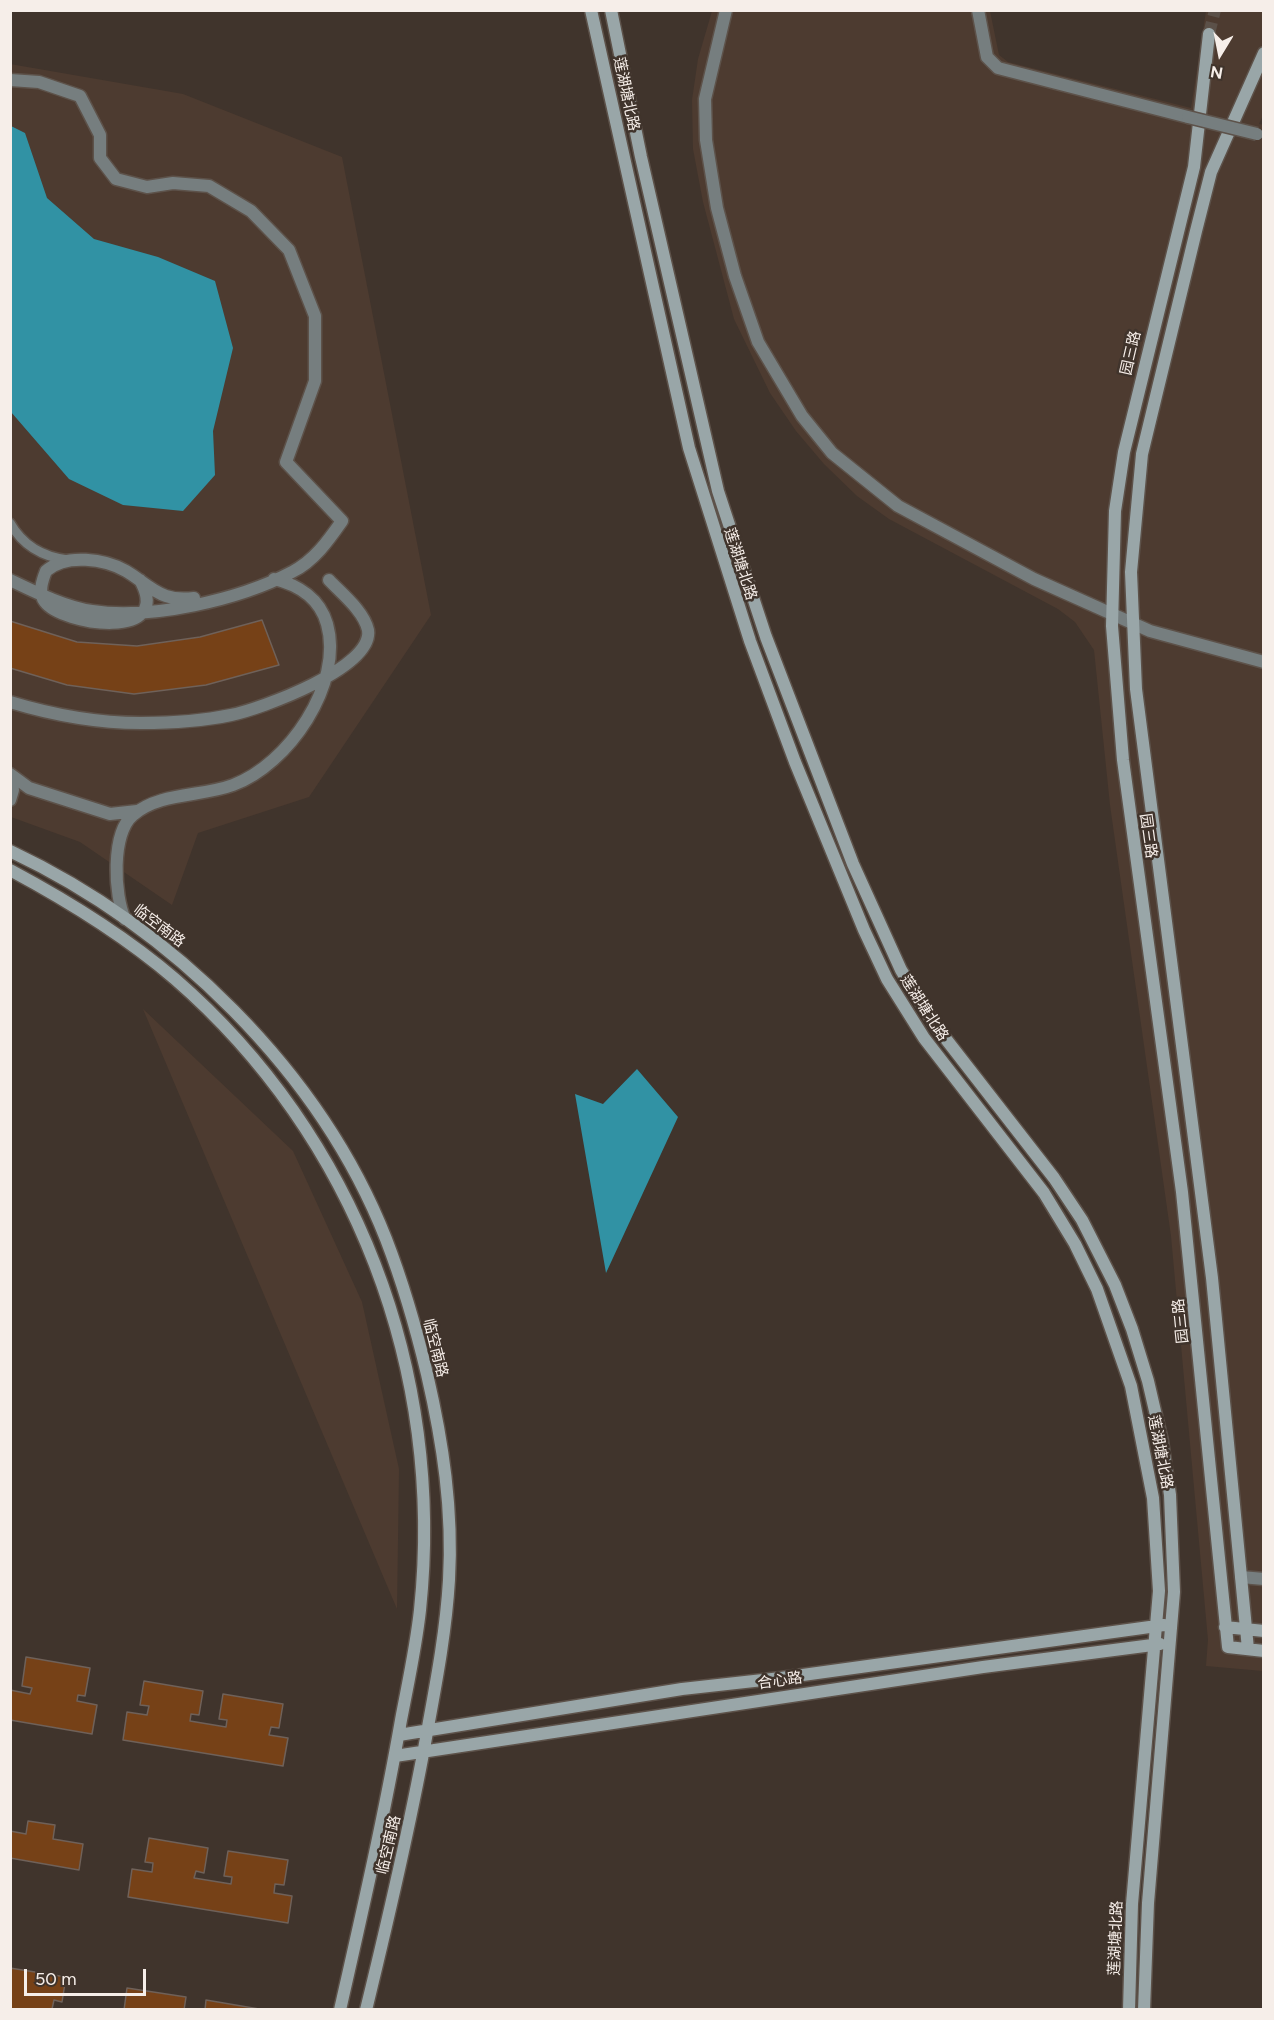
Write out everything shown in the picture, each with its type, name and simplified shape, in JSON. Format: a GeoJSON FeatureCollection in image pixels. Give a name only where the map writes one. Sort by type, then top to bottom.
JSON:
{"type":"FeatureCollection","features":[{"type":"Feature","properties":{"kind":"main road","name":"莲湖塘北路"},"geometry":{"type":"LineString","coordinates":[[591,10],[689,448],[750,641],[838,869],[887,979],[924,1038],[1044,1193],[1075,1244],[1097,1289],[1115,1335],[1144,1444],[1158,1546],[1155,1645],[1132,1904],[1129,2010]]}},
{"type":"Feature","properties":{"kind":"main road","name":"莲湖塘北路"},"geometry":{"type":"LineString","coordinates":[[611,10],[641,157],[718,491],[766,637],[848,853],[879,926],[901,970],[940,1033],[1040,1160],[1082,1220],[1114,1285],[1132,1329],[1162,1441],[1174,1545],[1172,1624],[1148,1903],[1144,2010]]}},
{"type":"Feature","properties":{"kind":"main road","name":"园三路"},"geometry":{"type":"LineString","coordinates":[[1209,34],[1194,167],[1124,452],[1115,511],[1112,615],[1123,760],[1181,1181],[1225,1627],[1228,1647],[1248,1649],[1212,1278],[1147,791],[1136,689],[1131,572],[1142,454],[1211,172],[1263,53]]}},
{"type":"Feature","properties":{"kind":"main road","name":"临空南路"},"geometry":{"type":"LineString","coordinates":[[10,851],[81,889],[164,947],[204,982],[277,1059],[340,1148],[385,1237],[417,1336],[435,1407],[449,1497],[446,1616],[424,1752],[366,2010]]}},
{"type":"Feature","properties":{"kind":"main road","name":"临空南路"},"geometry":{"type":"LineString","coordinates":[[10,870],[71,904],[118,935],[175,980],[228,1032],[275,1086],[310,1133],[361,1227],[383,1287],[417,1415],[422,1517],[420,1608],[395,1756],[370,1881],[340,2010]]}},
{"type":"Feature","properties":{"kind":"main road","name":"合心路"},"geometry":{"type":"LineString","coordinates":[[399,1735],[682,1689],[781,1678],[1172,1624]]}},
{"type":"Feature","properties":{"kind":"main road"},"geometry":{"type":"LineString","coordinates":[[1225,1627],[1263,1631]]}},
{"type":"Feature","properties":{"kind":"main road","name":"合心路"},"geometry":{"type":"LineString","coordinates":[[395,1756],[753,1701],[1170,1642]]}},
{"type":"Feature","properties":{"kind":"main road"},"geometry":{"type":"LineString","coordinates":[[1248,1649],[1263,1651]]}},
{"type":"Feature","properties":{"kind":"street"},"geometry":{"type":"LineString","coordinates":[[726,10],[705,99],[706,140],[717,208],[735,276],[758,342],[802,416],[832,453],[898,506],[1034,579],[1132,624],[1172,639],[1263,662]]}},
{"type":"Feature","properties":{"kind":"street"},"geometry":{"type":"LineString","coordinates":[[978,10],[987,57],[998,68],[1260,134]]}},
{"type":"Feature","properties":{"kind":"street"},"geometry":{"type":"LineString","coordinates":[[10,80],[39,82],[80,96],[100,135],[100,158],[116,179],[147,188],[173,183],[209,186],[251,211],[289,250],[315,316],[315,381],[286,462],[342,521],[320,552],[293,572],[196,604],[91,611],[42,595],[10,580]]}},
{"type":"Feature","properties":{"kind":"street"},"geometry":{"type":"LineString","coordinates":[[42,595],[42,579],[52,566],[74,560],[111,564],[168,597]]}},
{"type":"Feature","properties":{"kind":"street"},"geometry":{"type":"LineString","coordinates":[[125,919],[116,896],[120,843],[125,826],[132,816],[157,803],[233,785],[255,774],[285,749],[299,732],[316,701],[324,678],[329,638],[324,615],[305,592],[274,579],[195,598],[168,597],[156,600],[145,609]]}},
{"type":"Feature","properties":{"kind":"street"},"geometry":{"type":"LineString","coordinates":[[140,580],[148,598],[145,609]]}},
{"type":"Feature","properties":{"kind":"street"},"geometry":{"type":"LineString","coordinates":[[316,701],[363,648],[368,630],[355,608],[328,580]]}},
{"type":"Feature","properties":{"kind":"street"},"geometry":{"type":"LineString","coordinates":[[10,702],[77,718],[130,722],[176,722],[232,715],[257,708],[283,699],[344,668]]}},
{"type":"Feature","properties":{"kind":"street"},"geometry":{"type":"LineString","coordinates":[[10,776],[29,788],[110,814],[144,809]]}},
{"type":"Feature","properties":{"kind":"street"},"geometry":{"type":"LineString","coordinates":[[10,776],[13,790],[10,800]]}},
{"type":"Feature","properties":{"kind":"street"},"geometry":{"type":"LineString","coordinates":[[1241,1577],[1263,1579]]}},
{"type":"Feature","properties":{"kind":"lane"},"geometry":{"type":"LineString","coordinates":[[10,523],[19,536],[33,549],[40,561],[42,579]]}},
{"type":"Feature","properties":{"kind":"lane"},"geometry":{"type":"LineString","coordinates":[[33,549],[48,556],[74,560]]}},
{"type":"Feature","properties":{"kind":"shaded area"},"geometry":{"type":"Polygon","coordinates":[[[712,11],[990,11],[999,55],[1008,62],[1191,108],[1206,11],[1263,11],[1264,113],[1259,124],[1264,125],[1263,1671],[1206,1666],[1208,1640],[1171,1236],[1110,805],[1094,650],[1075,622],[1058,609],[889,519],[857,496],[824,464],[796,431],[770,393],[734,319],[703,202],[693,149],[692,100],[698,59],[712,11]]]}},
{"type":"Feature","properties":{"kind":"shaded area"},"geometry":{"type":"Polygon","coordinates":[[[10,64],[183,94],[342,157],[431,615],[309,797],[198,833],[172,905],[80,842],[11,817],[10,64]]]}},
{"type":"Feature","properties":{"kind":"shaded area"},"geometry":{"type":"Polygon","coordinates":[[[143,1009],[293,1151],[362,1302],[399,1469],[397,1609],[143,1009]]]}},
{"type":"Feature","properties":{"kind":"water"},"geometry":{"type":"Polygon","coordinates":[[[11,126],[25,133],[47,198],[94,239],[158,257],[215,281],[233,348],[213,431],[215,475],[183,511],[123,505],[69,479],[11,412],[11,126]]]}},
{"type":"Feature","properties":{"kind":"water"},"geometry":{"type":"Polygon","coordinates":[[[637,1069],[678,1117],[606,1273],[575,1094],[603,1104],[637,1069]]]}},
{"type":"Feature","properties":{"kind":"building"},"geometry":{"type":"Polygon","coordinates":[[[262,620],[279,665],[206,685],[134,694],[67,685],[10,668],[10,621],[77,642],[137,646],[200,637],[262,620]]]}},
{"type":"Feature","properties":{"kind":"building"},"geometry":{"type":"Polygon","coordinates":[[[26,1657],[90,1668],[85,1696],[78,1695],[77,1701],[97,1705],[92,1734],[10,1720],[10,1690],[30,1694],[32,1688],[22,1686],[26,1657]]]}},
{"type":"Feature","properties":{"kind":"building"},"geometry":{"type":"Polygon","coordinates":[[[144,1681],[203,1691],[199,1715],[191,1714],[190,1721],[226,1727],[227,1720],[219,1719],[223,1694],[283,1704],[279,1728],[271,1727],[269,1735],[288,1738],[283,1766],[123,1740],[127,1712],[147,1715],[149,1706],[140,1705],[144,1681]]]}},
{"type":"Feature","properties":{"kind":"building"},"geometry":{"type":"Polygon","coordinates":[[[28,1821],[55,1825],[53,1839],[83,1844],[79,1870],[10,1858],[10,1831],[26,1834],[28,1821]]]}},
{"type":"Feature","properties":{"kind":"building"},"geometry":{"type":"Polygon","coordinates":[[[149,1838],[208,1848],[204,1873],[196,1871],[194,1878],[231,1884],[232,1877],[224,1876],[228,1851],[288,1860],[284,1885],[275,1884],[274,1893],[292,1896],[288,1923],[128,1897],[132,1869],[152,1872],[153,1863],[145,1862],[149,1838]]]}},
{"type":"Feature","properties":{"kind":"building"},"geometry":{"type":"Polygon","coordinates":[[[10,1968],[66,1977],[62,2002],[54,2000],[52,2009],[57,2010],[10,2010],[10,1968]]]}},
{"type":"Feature","properties":{"kind":"building"},"geometry":{"type":"Polygon","coordinates":[[[127,1988],[186,1997],[184,2010],[124,2010],[127,1988]]]}},
{"type":"Feature","properties":{"kind":"building"},"geometry":{"type":"Polygon","coordinates":[[[206,2000],[265,2010],[205,2010],[206,2000]]]}},
{"type":"Feature","properties":{"kind":"tunnel"},"geometry":{"type":"LineString","coordinates":[[1209,34],[1215,10]]}}]}
